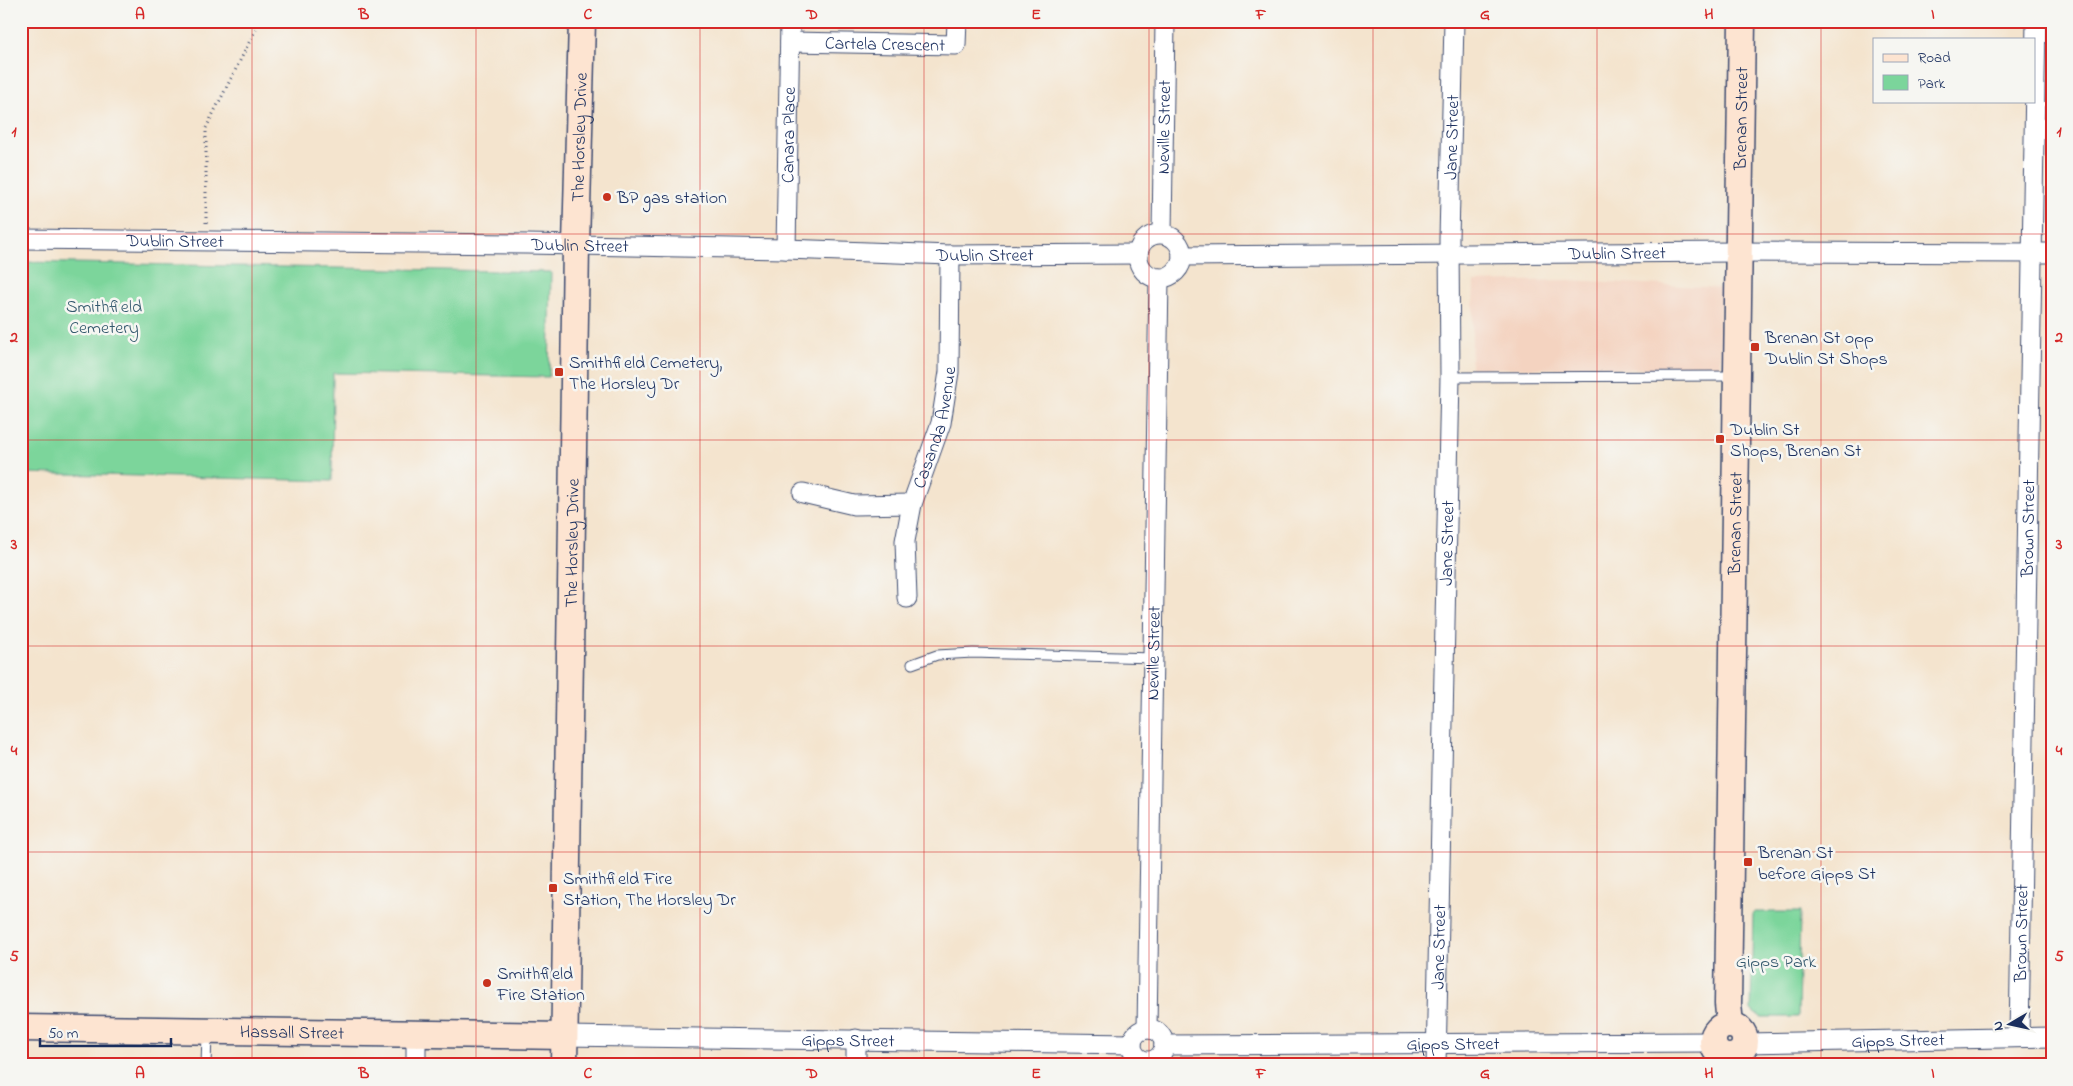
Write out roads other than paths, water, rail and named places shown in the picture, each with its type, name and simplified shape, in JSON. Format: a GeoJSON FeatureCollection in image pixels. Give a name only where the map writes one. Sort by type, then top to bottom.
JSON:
{"type":"FeatureCollection","features":[{"type":"Feature","properties":{"kind":"main road","name":"The Horsley Drive"},"geometry":{"type":"LineString","coordinates":[[564,1065],[576,245],[582,21]]}},
{"type":"Feature","properties":{"kind":"main road","name":"Brenan Street"},"geometry":{"type":"LineString","coordinates":[[1730,1046],[1728,1004],[1742,21]]}},
{"type":"Feature","properties":{"kind":"main road","name":"Hassall Street"},"geometry":{"type":"LineString","coordinates":[[21,1028],[564,1036]]}},
{"type":"Feature","properties":{"kind":"street","name":"Canara Place"},"geometry":{"type":"LineString","coordinates":[[786,249],[790,21]]}},
{"type":"Feature","properties":{"kind":"street","name":"Cartela Crescent"},"geometry":{"type":"LineString","coordinates":[[790,42],[956,46],[957,21]]}},
{"type":"Feature","properties":{"kind":"street","name":"Neville Street"},"geometry":{"type":"LineString","coordinates":[[1162,234],[1165,21]]}},
{"type":"Feature","properties":{"kind":"street","name":"Jane Street"},"geometry":{"type":"LineString","coordinates":[[1436,1065],[1450,377],[1449,255],[1454,21]]}},
{"type":"Feature","properties":{"kind":"street","name":"Brown Street"},"geometry":{"type":"LineString","coordinates":[[2036,21],[2036,38]]}},
{"type":"Feature","properties":{"kind":"street","name":"Brown Street"},"geometry":{"type":"LineString","coordinates":[[2019,1036],[2035,102]]}},
{"type":"Feature","properties":{"kind":"street"},"geometry":{"type":"LineString","coordinates":[[1162,234],[1174,239],[1180,246],[1182,256],[1180,265],[1170,275],[1159,278],[1145,272],[1139,264],[1138,254],[1140,245],[1147,238],[1162,234]]}},
{"type":"Feature","properties":{"kind":"street","name":"Dublin Street"},"geometry":{"type":"LineString","coordinates":[[21,239],[576,245],[786,249],[950,255],[1138,254]]}},
{"type":"Feature","properties":{"kind":"street","name":"Dublin Street"},"geometry":{"type":"LineString","coordinates":[[1182,256],[1738,252],[2052,253]]}},
{"type":"Feature","properties":{"kind":"street","name":"Casanda Avenue"},"geometry":{"type":"LineString","coordinates":[[907,598],[905,541],[912,504],[941,423],[948,381],[950,255]]}},
{"type":"Feature","properties":{"kind":"street","name":"Neville Street"},"geometry":{"type":"LineString","coordinates":[[1148,1029],[1159,278]]}},
{"type":"Feature","properties":{"kind":"street"},"geometry":{"type":"LineString","coordinates":[[803,493],[854,505],[912,504]]}},
{"type":"Feature","properties":{"kind":"street"},"geometry":{"type":"LineString","coordinates":[[1148,1029],[1159,1033],[1164,1045],[1163,1052],[1147,1063],[1136,1056],[1132,1044],[1136,1034],[1148,1029]]}},
{"type":"Feature","properties":{"kind":"street"},"geometry":{"type":"LineString","coordinates":[[416,1035],[416,1065]]}},
{"type":"Feature","properties":{"kind":"street","name":"Gipps Street"},"geometry":{"type":"LineString","coordinates":[[564,1036],[1132,1044]]}},
{"type":"Feature","properties":{"kind":"street","name":"Gipps Street"},"geometry":{"type":"LineString","coordinates":[[1164,1045],[1436,1043],[1730,1046],[2019,1036],[2052,1037]]}},
{"type":"Feature","properties":{"kind":"street"},"geometry":{"type":"LineString","coordinates":[[856,1039],[856,1065]]}},
{"type":"Feature","properties":{"kind":"lane"},"geometry":{"type":"LineString","coordinates":[[1450,377],[1738,376]]}},
{"type":"Feature","properties":{"kind":"lane"},"geometry":{"type":"LineString","coordinates":[[912,664],[937,655],[973,653],[1154,658]]}},
{"type":"Feature","properties":{"kind":"lane"},"geometry":{"type":"LineString","coordinates":[[206,1065],[208,1031]]}},
{"type":"Feature","properties":{"kind":"place","name":"BP gas station"},"geometry":{"type":"Point","coordinates":[607,197]}},
{"type":"Feature","properties":{"kind":"place","name":"Brenan St opp Dublin St Shops"},"geometry":{"type":"Point","coordinates":[1755,347]}},
{"type":"Feature","properties":{"kind":"place","name":"Smithfield Cemetery, The Horsley Dr"},"geometry":{"type":"Point","coordinates":[559,372]}},
{"type":"Feature","properties":{"kind":"place","name":"Dublin St Shops, Brenan St"},"geometry":{"type":"Point","coordinates":[1720,439]}},
{"type":"Feature","properties":{"kind":"place","name":"Brenan St before Gipps St"},"geometry":{"type":"Point","coordinates":[1748,862]}},
{"type":"Feature","properties":{"kind":"place","name":"Smithfield Fire Station, The Horsley Dr"},"geometry":{"type":"Point","coordinates":[553,888]}},
{"type":"Feature","properties":{"kind":"place","name":"Smithfield Fire Station"},"geometry":{"type":"Point","coordinates":[487,983]}},
{"type":"Feature","properties":{"kind":"park label","name":"Smithfield Cemetery"},"geometry":{"type":"Point","coordinates":[104,316]}},
{"type":"Feature","properties":{"kind":"park label","name":"Gipps Park"},"geometry":{"type":"Point","coordinates":[1776,961]}}]}
